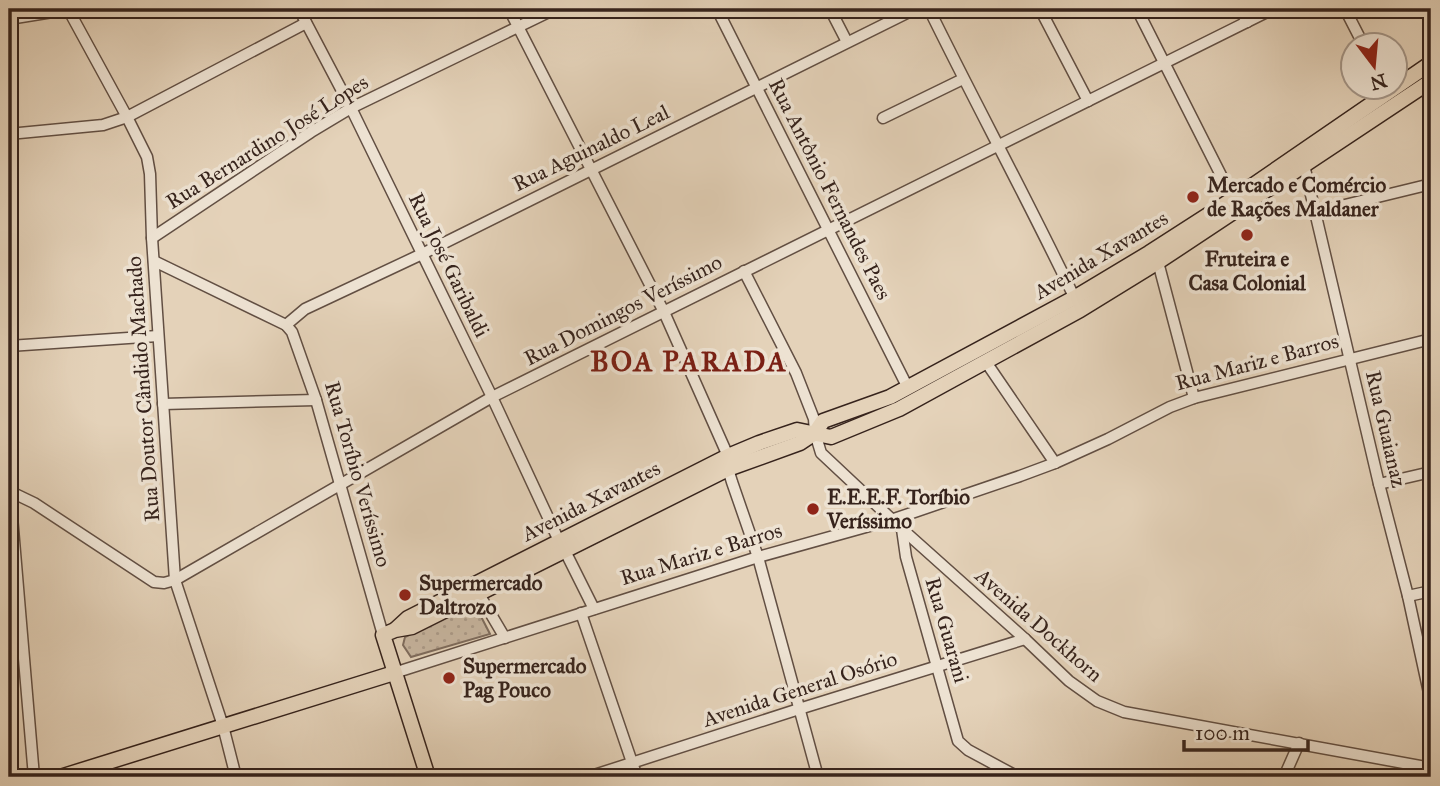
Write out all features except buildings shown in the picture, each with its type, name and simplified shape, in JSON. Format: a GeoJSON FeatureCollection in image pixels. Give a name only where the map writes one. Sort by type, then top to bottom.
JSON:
{"type":"FeatureCollection","features":[{"type":"Feature","properties":{"kind":"main road","name":"Avenida Xavantes"},"geometry":{"type":"LineString","coordinates":[[1408,81],[1431,63]]}},
{"type":"Feature","properties":{"kind":"main road","name":"Avenida Xavantes"},"geometry":{"type":"LineString","coordinates":[[1408,89],[1431,81]]}},
{"type":"Feature","properties":{"kind":"main road","name":"Avenida Xavantes"},"geometry":{"type":"LineString","coordinates":[[831,437],[899,410],[986,362],[1379,102]]}},
{"type":"Feature","properties":{"kind":"main road","name":"Avenida Xavantes"},"geometry":{"type":"LineString","coordinates":[[389,632],[408,618],[562,546],[728,463],[800,443],[815,433],[823,421],[890,397],[1158,262],[1304,165],[1381,102]]}},
{"type":"Feature","properties":{"kind":"main road"},"geometry":{"type":"LineString","coordinates":[[815,433],[831,437]]}},
{"type":"Feature","properties":{"kind":"main road","name":"Avenida Xavantes"},"geometry":{"type":"LineString","coordinates":[[389,632],[412,627],[479,594],[562,546]]}},
{"type":"Feature","properties":{"kind":"main road","name":"Rua Toríbio Veríssimo"},"geometry":{"type":"LineString","coordinates":[[389,632],[394,673],[428,777]]}},
{"type":"Feature","properties":{"kind":"main road","name":"Rua Mariz e Barros"},"geometry":{"type":"LineString","coordinates":[[60,777],[394,673]]}},
{"type":"Feature","properties":{"kind":"street"},"geometry":{"type":"LineString","coordinates":[[9,19],[69,9]]}},
{"type":"Feature","properties":{"kind":"street","name":"Rua Doutor Cândido Machado"},"geometry":{"type":"LineString","coordinates":[[69,9],[127,117],[146,157],[150,174],[153,261],[175,580],[223,726],[236,777]]}},
{"type":"Feature","properties":{"kind":"street","name":"Rua José Garibaldi"},"geometry":{"type":"LineString","coordinates":[[299,9],[351,108],[594,609]]}},
{"type":"Feature","properties":{"kind":"street"},"geometry":{"type":"LineString","coordinates":[[509,9],[664,312],[728,463],[758,557],[818,777]]}},
{"type":"Feature","properties":{"kind":"street","name":"Rua Bernardino José Lopes"},"geometry":{"type":"LineString","coordinates":[[152,238],[351,108],[555,9]]}},
{"type":"Feature","properties":{"kind":"street","name":"Rua Antônio Fernandes Paes"},"geometry":{"type":"LineString","coordinates":[[717,9],[908,388]]}},
{"type":"Feature","properties":{"kind":"street"},"geometry":{"type":"LineString","coordinates":[[830,9],[847,42]]}},
{"type":"Feature","properties":{"kind":"street","name":"Rua Aguinaldo Leal"},"geometry":{"type":"LineString","coordinates":[[286,325],[306,309],[915,9]]}},
{"type":"Feature","properties":{"kind":"street"},"geometry":{"type":"LineString","coordinates":[[929,9],[1077,304]]}},
{"type":"Feature","properties":{"kind":"street"},"geometry":{"type":"LineString","coordinates":[[1040,9],[1088,101]]}},
{"type":"Feature","properties":{"kind":"street"},"geometry":{"type":"LineString","coordinates":[[1137,9],[1233,199]]}},
{"type":"Feature","properties":{"kind":"street"},"geometry":{"type":"LineString","coordinates":[[1240,9],[1247,22]]}},
{"type":"Feature","properties":{"kind":"street","name":"Rua Domingos Veríssimo"},"geometry":{"type":"LineString","coordinates":[[175,580],[492,397],[1273,9]]}},
{"type":"Feature","properties":{"kind":"street"},"geometry":{"type":"LineString","coordinates":[[1345,9],[1357,32]]}},
{"type":"Feature","properties":{"kind":"street"},"geometry":{"type":"LineString","coordinates":[[9,134],[103,125],[127,117],[306,23]]}},
{"type":"Feature","properties":{"kind":"street"},"geometry":{"type":"LineString","coordinates":[[883,118],[963,79]]}},
{"type":"Feature","properties":{"kind":"street","name":"Rua Guaianaz"},"geometry":{"type":"LineString","coordinates":[[1304,165],[1431,702]]}},
{"type":"Feature","properties":{"kind":"street"},"geometry":{"type":"LineString","coordinates":[[1316,212],[1431,184]]}},
{"type":"Feature","properties":{"kind":"street"},"geometry":{"type":"LineString","coordinates":[[153,261],[286,325]]}},
{"type":"Feature","properties":{"kind":"street"},"geometry":{"type":"LineString","coordinates":[[1158,262],[1194,398]]}},
{"type":"Feature","properties":{"kind":"street","name":"Avenida Dockhorn"},"geometry":{"type":"LineString","coordinates":[[744,271],[796,373],[814,419],[821,453],[1069,681],[1097,702],[1124,712],[1431,768]]}},
{"type":"Feature","properties":{"kind":"street","name":"Rua Toríbio Veríssimo"},"geometry":{"type":"LineString","coordinates":[[286,325],[296,341],[316,400],[340,486],[389,632]]}},
{"type":"Feature","properties":{"kind":"street"},"geometry":{"type":"LineString","coordinates":[[9,346],[158,336]]}},
{"type":"Feature","properties":{"kind":"street","name":"Rua Mariz e Barros"},"geometry":{"type":"LineString","coordinates":[[394,673],[758,557],[891,520],[1055,463],[1194,398],[1431,339]]}},
{"type":"Feature","properties":{"kind":"street"},"geometry":{"type":"LineString","coordinates":[[986,362],[1055,463]]}},
{"type":"Feature","properties":{"kind":"street"},"geometry":{"type":"LineString","coordinates":[[163,404],[316,400]]}},
{"type":"Feature","properties":{"kind":"street"},"geometry":{"type":"LineString","coordinates":[[828,461],[826,450],[831,437]]}},
{"type":"Feature","properties":{"kind":"street"},"geometry":{"type":"LineString","coordinates":[[1379,484],[1431,472]]}},
{"type":"Feature","properties":{"kind":"street"},"geometry":{"type":"LineString","coordinates":[[9,481],[34,777]]}},
{"type":"Feature","properties":{"kind":"street"},"geometry":{"type":"LineString","coordinates":[[9,491],[34,503],[154,582],[175,580]]}},
{"type":"Feature","properties":{"kind":"street","name":"Rua Guarani"},"geometry":{"type":"LineString","coordinates":[[902,530],[906,557],[958,741],[968,750],[1018,777]]}},
{"type":"Feature","properties":{"kind":"street"},"geometry":{"type":"LineString","coordinates":[[1408,596],[1431,591]]}},
{"type":"Feature","properties":{"kind":"street"},"geometry":{"type":"LineString","coordinates":[[479,594],[505,638]]}},
{"type":"Feature","properties":{"kind":"street"},"geometry":{"type":"LineString","coordinates":[[581,613],[637,777]]}},
{"type":"Feature","properties":{"kind":"street","name":"Avenida General Osório"},"geometry":{"type":"LineString","coordinates":[[587,777],[1025,639]]}},
{"type":"Feature","properties":{"kind":"street"},"geometry":{"type":"LineString","coordinates":[[1284,777],[1299,743]]}},
{"type":"Feature","properties":{"kind":"shaded area"},"geometry":{"type":"Polygon","coordinates":[[[474,603],[490,634],[411,657],[403,645],[405,637],[474,603]]]}},
{"type":"Feature","properties":{"kind":"place","name":"Mercado e Comércio de Rações Maldaner"},"geometry":{"type":"Point","coordinates":[1193,197]}},
{"type":"Feature","properties":{"kind":"place","name":"Fruteira e Casa Colonial"},"geometry":{"type":"Point","coordinates":[1247,235]}},
{"type":"Feature","properties":{"kind":"place","name":"E.E.E.F. Toríbio Veríssimo"},"geometry":{"type":"Point","coordinates":[813,509]}},
{"type":"Feature","properties":{"kind":"place","name":"Supermercado Daltrozo"},"geometry":{"type":"Point","coordinates":[405,595]}},
{"type":"Feature","properties":{"kind":"place","name":"Supermercado Pag Pouco"},"geometry":{"type":"Point","coordinates":[449,678]}},
{"type":"Feature","properties":{"kind":"district","name":"BOA PARADA"},"geometry":{"type":"Point","coordinates":[689,361]}}]}
